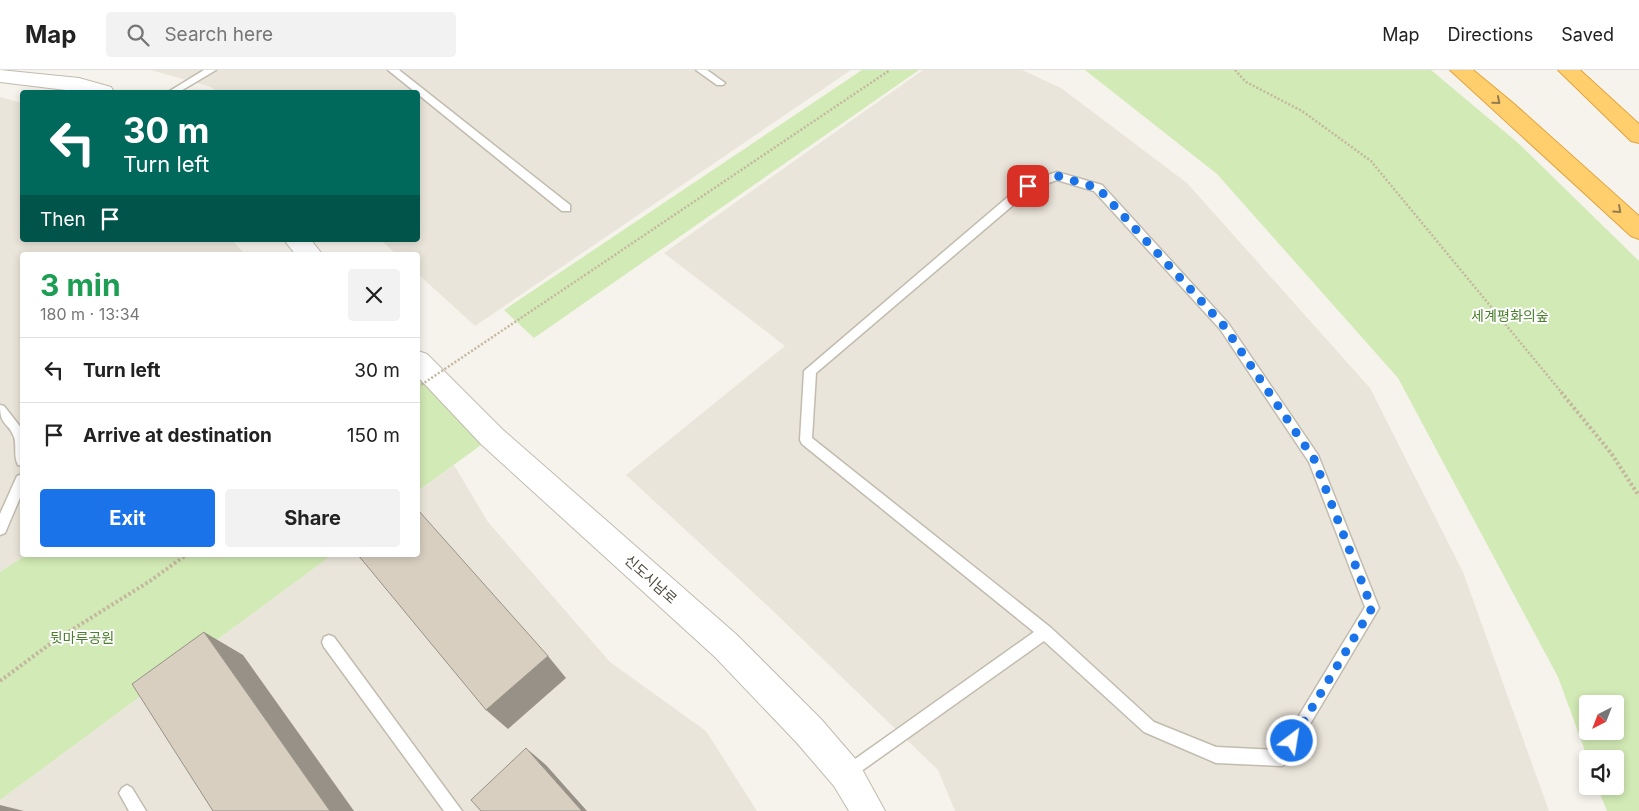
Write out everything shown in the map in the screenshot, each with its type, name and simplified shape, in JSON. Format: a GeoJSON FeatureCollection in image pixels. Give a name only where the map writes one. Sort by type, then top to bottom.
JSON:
{"type":"FeatureCollection","features":[{"type":"Feature","properties":{"kind":"highway"},"geometry":{"type":"LineString","coordinates":[[1460,70],[1506,108],[1639,230]]}},
{"type":"Feature","properties":{"kind":"highway"},"geometry":{"type":"LineString","coordinates":[[1568,70],[1639,136]]}},
{"type":"Feature","properties":{"kind":"highway"},"geometry":{"type":"LineString","coordinates":[[1591,70],[1639,126]]}},
{"type":"Feature","properties":{"kind":"street"},"geometry":{"type":"LineString","coordinates":[[0,75],[96,90]]}},
{"type":"Feature","properties":{"kind":"street"},"geometry":{"type":"LineString","coordinates":[[298,242],[308,252]]}},
{"type":"Feature","properties":{"kind":"street","name":"신도시남로"},"geometry":{"type":"LineString","coordinates":[[420,363],[492,437],[726,646],[809,730],[846,774],[868,811]]}},
{"type":"Feature","properties":{"kind":"lane"},"geometry":{"type":"LineString","coordinates":[[176,90],[210,70]]}},
{"type":"Feature","properties":{"kind":"lane"},"geometry":{"type":"LineString","coordinates":[[393,70],[418,90]]}},
{"type":"Feature","properties":{"kind":"lane"},"geometry":{"type":"LineString","coordinates":[[701,70],[720,83]]}},
{"type":"Feature","properties":{"kind":"lane"},"geometry":{"type":"LineString","coordinates":[[420,92],[566,208]]}},
{"type":"Feature","properties":{"kind":"lane"},"geometry":{"type":"LineString","coordinates":[[1058,176],[1098,188],[1224,326],[1314,459],[1372,608],[1282,758],[1216,756],[1148,727],[1045,632],[806,440],[810,371],[1028,186],[1058,176]]}},
{"type":"Feature","properties":{"kind":"lane"},"geometry":{"type":"LineString","coordinates":[[0,410],[20,435]]}},
{"type":"Feature","properties":{"kind":"lane"},"geometry":{"type":"LineString","coordinates":[[0,529],[20,484]]}},
{"type":"Feature","properties":{"kind":"lane"},"geometry":{"type":"LineString","coordinates":[[846,774],[1045,632]]}},
{"type":"Feature","properties":{"kind":"lane"},"geometry":{"type":"LineString","coordinates":[[328,642],[454,811]]}},
{"type":"Feature","properties":{"kind":"lane"},"geometry":{"type":"LineString","coordinates":[[127,793],[138,811]]}},
{"type":"Feature","properties":{"kind":"path"},"geometry":{"type":"LineString","coordinates":[[420,386],[890,70]]}},
{"type":"Feature","properties":{"kind":"path"},"geometry":{"type":"LineString","coordinates":[[1235,70],[1246,82],[1302,112],[1370,161],[1611,453],[1639,496]]}},
{"type":"Feature","properties":{"kind":"path"},"geometry":{"type":"LineString","coordinates":[[0,681],[69,631],[160,577],[184,557]]}},
{"type":"Feature","properties":{"kind":"shaded area"},"geometry":{"type":"Polygon","coordinates":[[[151,70],[851,70],[475,326],[420,276],[420,252],[394,252],[383,242],[420,242],[420,90],[215,90],[211,87],[151,70]]]}},
{"type":"Feature","properties":{"kind":"shaded area"},"geometry":{"type":"Polygon","coordinates":[[[923,70],[1022,70],[1061,88],[1187,183],[1370,388],[1463,572],[1549,811],[955,811],[938,770],[771,609],[626,475],[785,346],[664,253],[923,70]]]}},
{"type":"Feature","properties":{"kind":"shaded area"},"geometry":{"type":"Polygon","coordinates":[[[0,97],[20,102],[20,242],[234,242],[243,252],[20,252],[20,557],[23,557],[0,572],[0,97]]]}},
{"type":"Feature","properties":{"kind":"shaded area"},"geometry":{"type":"Polygon","coordinates":[[[454,465],[488,522],[610,662],[706,731],[757,811],[0,811],[0,800],[329,557],[420,557],[420,490],[454,465]]]}},
{"type":"Feature","properties":{"kind":"green space"},"geometry":{"type":"Polygon","coordinates":[[[862,70],[919,70],[534,338],[504,310],[862,70]]]}},
{"type":"Feature","properties":{"kind":"green space","name":"세계평화의숲"},"geometry":{"type":"Polygon","coordinates":[[[1085,70],[1431,70],[1517,142],[1639,261],[1639,811],[1607,811],[1601,795],[1624,795],[1624,750],[1585,750],[1581,740],[1624,740],[1624,695],[1579,695],[1579,734],[1558,677],[1398,378],[1217,174],[1085,70]]]}},
{"type":"Feature","properties":{"kind":"green space"},"geometry":{"type":"Polygon","coordinates":[[[420,363],[492,437],[420,490],[420,363]]]}},
{"type":"Feature","properties":{"kind":"green space","name":"뒷마루공원"},"geometry":{"type":"Polygon","coordinates":[[[23,557],[329,557],[0,800],[0,572],[23,557]]]}},
{"type":"Feature","properties":{"kind":"building"},"geometry":{"type":"Polygon","coordinates":[[[420,512],[548,656],[486,710],[360,557],[420,557],[420,512]]]}},
{"type":"Feature","properties":{"kind":"building"},"geometry":{"type":"Polygon","coordinates":[[[204,632],[330,811],[213,811],[132,684],[204,632]]]}},
{"type":"Feature","properties":{"kind":"building"},"geometry":{"type":"Polygon","coordinates":[[[526,748],[582,811],[481,811],[471,800],[526,748]]]}},
{"type":"Feature","properties":{"kind":"route"},"geometry":{"type":"LineString","coordinates":[[1028,186],[1058,176],[1098,188],[1224,326],[1314,459],[1372,608],[1292,741]]}}]}
